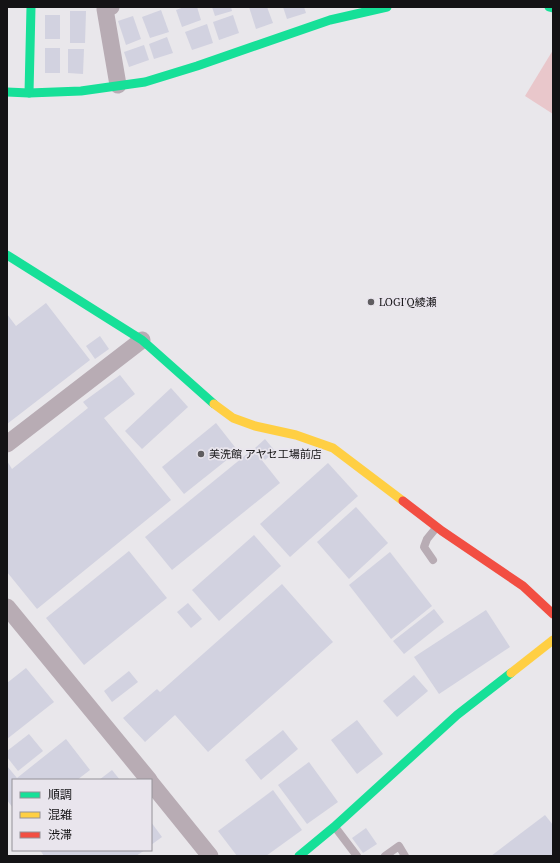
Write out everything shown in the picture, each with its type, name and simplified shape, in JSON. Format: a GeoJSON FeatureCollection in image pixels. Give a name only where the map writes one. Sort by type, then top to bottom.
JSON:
{"type":"FeatureCollection","features":[{"type":"Feature","properties":{"kind":"street"},"geometry":{"type":"LineString","coordinates":[[29,93],[31,7]]}},
{"type":"Feature","properties":{"kind":"street"},"geometry":{"type":"LineString","coordinates":[[7,92],[29,93],[80,91],[145,82],[197,66],[330,20],[387,7]]}},
{"type":"Feature","properties":{"kind":"street"},"geometry":{"type":"LineString","coordinates":[[549,7],[553,8]]}},
{"type":"Feature","properties":{"kind":"street"},"geometry":{"type":"LineString","coordinates":[[107,8],[118,85]]}},
{"type":"Feature","properties":{"kind":"street"},"geometry":{"type":"LineString","coordinates":[[7,255],[142,340],[218,407],[233,418],[255,426],[296,435],[333,448],[437,527],[523,586],[553,614]]}},
{"type":"Feature","properties":{"kind":"street"},"geometry":{"type":"LineString","coordinates":[[7,444],[142,340]]}},
{"type":"Feature","properties":{"kind":"street"},"geometry":{"type":"LineString","coordinates":[[7,607],[148,779]]}},
{"type":"Feature","properties":{"kind":"street"},"geometry":{"type":"LineString","coordinates":[[299,856],[334,827],[456,716],[553,640]]}},
{"type":"Feature","properties":{"kind":"street"},"geometry":{"type":"LineString","coordinates":[[152,784],[210,856]]}},
{"type":"Feature","properties":{"kind":"lane"},"geometry":{"type":"LineString","coordinates":[[433,560],[424,547],[427,539],[437,527]]}},
{"type":"Feature","properties":{"kind":"lane"},"geometry":{"type":"LineString","coordinates":[[334,827],[357,856]]}},
{"type":"Feature","properties":{"kind":"lane"},"geometry":{"type":"LineString","coordinates":[[385,856],[399,846],[405,856]]}},
{"type":"Feature","properties":{"kind":"shaded area"},"geometry":{"type":"Polygon","coordinates":[[[553,50],[553,114],[525,96],[553,50]]]}},
{"type":"Feature","properties":{"kind":"building"},"geometry":{"type":"Polygon","coordinates":[[[184,7],[197,7],[201,20],[182,27],[176,10],[184,7]]]}},
{"type":"Feature","properties":{"kind":"building"},"geometry":{"type":"Polygon","coordinates":[[[212,7],[231,7],[232,11],[215,16],[212,7]]]}},
{"type":"Feature","properties":{"kind":"building"},"geometry":{"type":"Polygon","coordinates":[[[249,7],[267,7],[273,23],[256,29],[249,7]]]}},
{"type":"Feature","properties":{"kind":"building"},"geometry":{"type":"Polygon","coordinates":[[[283,7],[304,7],[306,13],[287,19],[283,7]]]}},
{"type":"Feature","properties":{"kind":"building"},"geometry":{"type":"Polygon","coordinates":[[[161,10],[169,32],[150,38],[142,17],[161,10]]]}},
{"type":"Feature","properties":{"kind":"building"},"geometry":{"type":"Polygon","coordinates":[[[70,11],[86,11],[85,43],[70,43],[70,11]]]}},
{"type":"Feature","properties":{"kind":"building"},"geometry":{"type":"Polygon","coordinates":[[[45,15],[60,15],[60,39],[45,39],[45,15]]]}},
{"type":"Feature","properties":{"kind":"building"},"geometry":{"type":"Polygon","coordinates":[[[233,15],[239,33],[219,40],[213,22],[233,15]]]}},
{"type":"Feature","properties":{"kind":"building"},"geometry":{"type":"Polygon","coordinates":[[[133,16],[141,39],[126,45],[118,21],[133,16]]]}},
{"type":"Feature","properties":{"kind":"building"},"geometry":{"type":"Polygon","coordinates":[[[207,24],[213,43],[192,50],[185,32],[207,24]]]}},
{"type":"Feature","properties":{"kind":"building"},"geometry":{"type":"Polygon","coordinates":[[[167,37],[173,53],[154,59],[149,44],[167,37]]]}},
{"type":"Feature","properties":{"kind":"building"},"geometry":{"type":"Polygon","coordinates":[[[144,45],[149,60],[129,67],[124,52],[144,45]]]}},
{"type":"Feature","properties":{"kind":"building"},"geometry":{"type":"Polygon","coordinates":[[[45,48],[60,48],[60,73],[45,73],[45,48]]]}},
{"type":"Feature","properties":{"kind":"building"},"geometry":{"type":"Polygon","coordinates":[[[68,49],[84,49],[83,74],[68,73],[68,49]]]}},
{"type":"Feature","properties":{"kind":"building"},"geometry":{"type":"Polygon","coordinates":[[[46,303],[90,360],[7,424],[7,314],[16,326],[46,303]]]}},
{"type":"Feature","properties":{"kind":"building"},"geometry":{"type":"Polygon","coordinates":[[[100,336],[109,349],[95,359],[86,346],[100,336]]]}},
{"type":"Feature","properties":{"kind":"building"},"geometry":{"type":"Polygon","coordinates":[[[120,375],[135,394],[104,418],[171,500],[37,609],[7,572],[7,461],[12,469],[88,408],[83,402],[120,375]]]}},
{"type":"Feature","properties":{"kind":"building"},"geometry":{"type":"Polygon","coordinates":[[[171,388],[188,407],[142,449],[125,431],[171,388]]]}},
{"type":"Feature","properties":{"kind":"building"},"geometry":{"type":"Polygon","coordinates":[[[216,423],[238,451],[184,494],[162,467],[216,423]]]}},
{"type":"Feature","properties":{"kind":"building"},"geometry":{"type":"Polygon","coordinates":[[[265,439],[275,451],[265,460],[255,448],[265,439]]]}},
{"type":"Feature","properties":{"kind":"building"},"geometry":{"type":"Polygon","coordinates":[[[253,449],[280,483],[172,570],[145,537],[253,449]]]}},
{"type":"Feature","properties":{"kind":"building"},"geometry":{"type":"Polygon","coordinates":[[[328,463],[358,496],[290,557],[260,524],[328,463]]]}},
{"type":"Feature","properties":{"kind":"building"},"geometry":{"type":"Polygon","coordinates":[[[356,507],[388,543],[349,579],[317,542],[356,507]]]}},
{"type":"Feature","properties":{"kind":"building"},"geometry":{"type":"Polygon","coordinates":[[[254,535],[281,566],[219,621],[192,590],[254,535]]]}},
{"type":"Feature","properties":{"kind":"building"},"geometry":{"type":"Polygon","coordinates":[[[129,551],[167,598],[84,665],[46,618],[129,551]]]}},
{"type":"Feature","properties":{"kind":"building"},"geometry":{"type":"Polygon","coordinates":[[[390,552],[432,606],[391,639],[349,585],[390,552]]]}},
{"type":"Feature","properties":{"kind":"building"},"geometry":{"type":"Polygon","coordinates":[[[282,584],[333,642],[208,752],[175,715],[145,742],[123,718],[157,689],[160,692],[282,584]]]}},
{"type":"Feature","properties":{"kind":"building"},"geometry":{"type":"Polygon","coordinates":[[[188,603],[202,619],[191,628],[177,612],[188,603]]]}},
{"type":"Feature","properties":{"kind":"building"},"geometry":{"type":"Polygon","coordinates":[[[434,609],[444,622],[404,654],[393,641],[434,609]]]}},
{"type":"Feature","properties":{"kind":"building"},"geometry":{"type":"Polygon","coordinates":[[[486,610],[510,647],[439,694],[414,657],[486,610]]]}},
{"type":"Feature","properties":{"kind":"building"},"geometry":{"type":"Polygon","coordinates":[[[26,668],[54,702],[7,739],[7,683],[26,668]]]}},
{"type":"Feature","properties":{"kind":"building"},"geometry":{"type":"Polygon","coordinates":[[[129,671],[138,682],[112,702],[104,691],[129,671]]]}},
{"type":"Feature","properties":{"kind":"building"},"geometry":{"type":"Polygon","coordinates":[[[414,675],[428,691],[397,717],[383,701],[414,675]]]}},
{"type":"Feature","properties":{"kind":"building"},"geometry":{"type":"Polygon","coordinates":[[[357,720],[383,754],[357,774],[331,740],[357,720]]]}},
{"type":"Feature","properties":{"kind":"building"},"geometry":{"type":"Polygon","coordinates":[[[283,730],[298,749],[261,780],[245,760],[283,730]]]}},
{"type":"Feature","properties":{"kind":"building"},"geometry":{"type":"Polygon","coordinates":[[[29,734],[43,751],[18,771],[7,757],[7,751],[29,734]]]}},
{"type":"Feature","properties":{"kind":"building"},"geometry":{"type":"Polygon","coordinates":[[[66,739],[90,770],[78,779],[12,779],[12,807],[7,800],[7,766],[17,778],[66,739]]]}},
{"type":"Feature","properties":{"kind":"building"},"geometry":{"type":"Polygon","coordinates":[[[309,762],[338,802],[307,824],[278,785],[309,762]]]}},
{"type":"Feature","properties":{"kind":"building"},"geometry":{"type":"Polygon","coordinates":[[[112,770],[119,779],[100,779],[112,770]]]}},
{"type":"Feature","properties":{"kind":"building"},"geometry":{"type":"Polygon","coordinates":[[[273,790],[302,830],[266,856],[237,856],[218,831],[273,790]]]}},
{"type":"Feature","properties":{"kind":"building"},"geometry":{"type":"Polygon","coordinates":[[[545,815],[553,825],[553,856],[491,856],[545,815]]]}},
{"type":"Feature","properties":{"kind":"building"},"geometry":{"type":"Polygon","coordinates":[[[152,823],[162,837],[152,844],[152,823]]]}},
{"type":"Feature","properties":{"kind":"building"},"geometry":{"type":"Polygon","coordinates":[[[366,828],[377,844],[363,853],[352,838],[366,828]]]}},
{"type":"Feature","properties":{"kind":"building"},"geometry":{"type":"Polygon","coordinates":[[[41,851],[144,851],[136,856],[44,856],[41,851]]]}},
{"type":"Feature","properties":{"kind":"traffic: fast"},"geometry":{"type":"LineString","coordinates":[[29,93],[31,7]]}},
{"type":"Feature","properties":{"kind":"traffic: fast"},"geometry":{"type":"LineString","coordinates":[[7,92],[29,93],[81,91],[145,82],[197,66],[330,20],[387,7]]}},
{"type":"Feature","properties":{"kind":"traffic: fast"},"geometry":{"type":"LineString","coordinates":[[549,7],[553,8]]}},
{"type":"Feature","properties":{"kind":"traffic: fast"},"geometry":{"type":"LineString","coordinates":[[7,255],[142,340],[214,404]]}},
{"type":"Feature","properties":{"kind":"traffic: fast"},"geometry":{"type":"LineString","coordinates":[[299,856],[334,827],[457,715],[511,673]]}},
{"type":"Feature","properties":{"kind":"traffic: slow"},"geometry":{"type":"LineString","coordinates":[[214,404],[233,418],[255,426],[296,435],[333,448],[403,501]]}},
{"type":"Feature","properties":{"kind":"traffic: slow"},"geometry":{"type":"LineString","coordinates":[[511,673],[553,640]]}},
{"type":"Feature","properties":{"kind":"traffic: jam"},"geometry":{"type":"LineString","coordinates":[[403,501],[442,531],[523,586],[553,614]]}},
{"type":"Feature","properties":{"kind":"place","name":"LOGI'Q綾瀬"},"geometry":{"type":"Point","coordinates":[371,302]}},
{"type":"Feature","properties":{"kind":"place","name":"美洗館 アヤセ工場前店"},"geometry":{"type":"Point","coordinates":[201,454]}}]}
